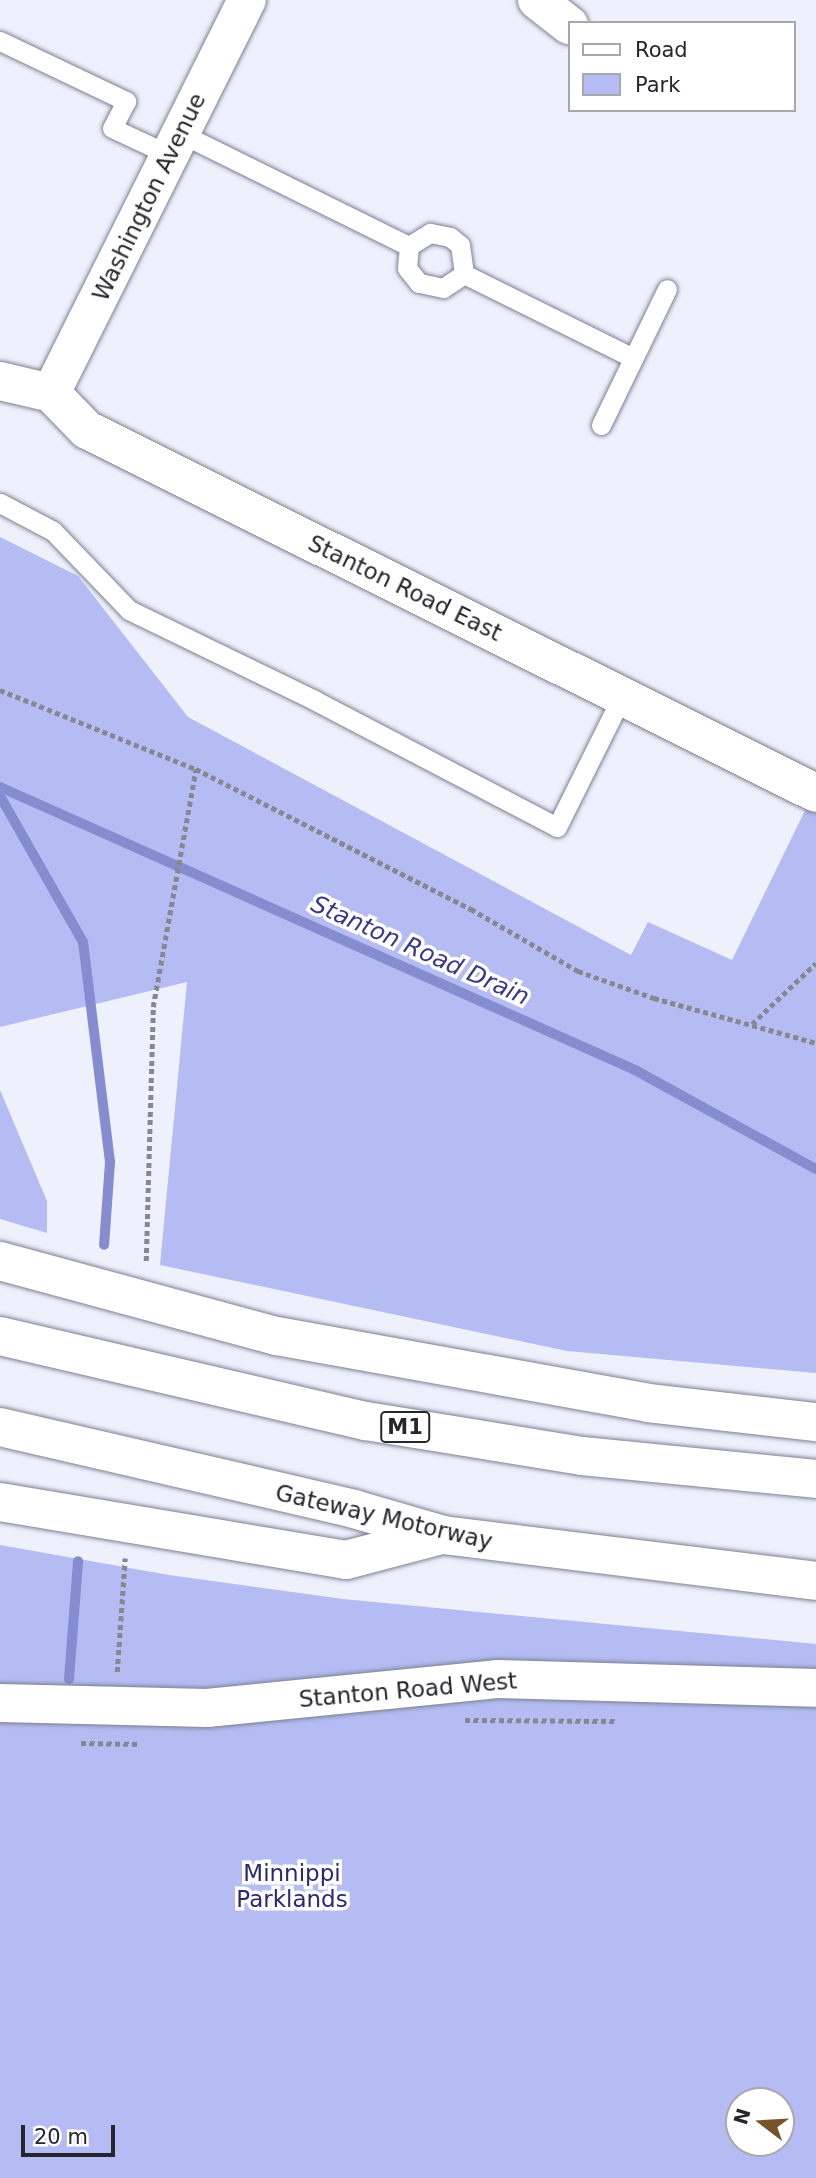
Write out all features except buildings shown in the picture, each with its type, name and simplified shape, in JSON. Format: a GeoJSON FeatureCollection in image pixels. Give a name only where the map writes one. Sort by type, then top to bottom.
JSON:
{"type":"FeatureCollection","features":[{"type":"Feature","properties":{"kind":"main road","name":"Washington Avenue"},"geometry":{"type":"LineString","coordinates":[[51,393],[247,0]]}},
{"type":"Feature","properties":{"kind":"main road"},"geometry":{"type":"LineString","coordinates":[[537,0],[568,24]]}},
{"type":"Feature","properties":{"kind":"main road"},"geometry":{"type":"LineString","coordinates":[[0,381],[51,393]]}},
{"type":"Feature","properties":{"kind":"main road","name":"Stanton Road East"},"geometry":{"type":"LineString","coordinates":[[51,393],[88,430],[816,793]]}},
{"type":"Feature","properties":{"kind":"main road"},"geometry":{"type":"LineString","coordinates":[[0,1261],[277,1336],[648,1404],[816,1422]]}},
{"type":"Feature","properties":{"kind":"main road","name":"M1"},"geometry":{"type":"LineString","coordinates":[[0,1336],[366,1421],[582,1456],[816,1479]]}},
{"type":"Feature","properties":{"kind":"main road","name":"Gateway Motorway"},"geometry":{"type":"LineString","coordinates":[[0,1427],[354,1509],[443,1535],[816,1581]]}},
{"type":"Feature","properties":{"kind":"main road"},"geometry":{"type":"LineString","coordinates":[[0,1502],[346,1560],[443,1535]]}},
{"type":"Feature","properties":{"kind":"main road","name":"Stanton Road West"},"geometry":{"type":"LineString","coordinates":[[0,1703],[115,1709],[207,1708],[498,1679],[816,1688]]}},
{"type":"Feature","properties":{"kind":"lane"},"geometry":{"type":"LineString","coordinates":[[0,41],[127,101],[112,128],[175,144],[409,246]]}},
{"type":"Feature","properties":{"kind":"lane"},"geometry":{"type":"LineString","coordinates":[[409,246],[430,233],[450,237],[460,245],[464,274]]}},
{"type":"Feature","properties":{"kind":"lane"},"geometry":{"type":"LineString","coordinates":[[409,246],[407,268],[419,283],[443,288],[464,274]]}},
{"type":"Feature","properties":{"kind":"lane"},"geometry":{"type":"LineString","coordinates":[[464,274],[633,358]]}},
{"type":"Feature","properties":{"kind":"lane"},"geometry":{"type":"LineString","coordinates":[[600,425],[667,289]]}},
{"type":"Feature","properties":{"kind":"lane"},"geometry":{"type":"LineString","coordinates":[[0,503],[53,531],[129,610],[314,699],[557,827],[622,696]]}},
{"type":"Feature","properties":{"kind":"path"},"geometry":{"type":"LineString","coordinates":[[0,691],[196,769],[471,909],[578,971],[816,1043]]}},
{"type":"Feature","properties":{"kind":"path"},"geometry":{"type":"LineString","coordinates":[[146,1261],[153,1007],[196,769]]}},
{"type":"Feature","properties":{"kind":"path"},"geometry":{"type":"LineString","coordinates":[[751,1025],[816,963]]}},
{"type":"Feature","properties":{"kind":"path"},"geometry":{"type":"LineString","coordinates":[[114,1746],[125,1558]]}},
{"type":"Feature","properties":{"kind":"path"},"geometry":{"type":"LineString","coordinates":[[450,1720],[626,1721]]}},
{"type":"Feature","properties":{"kind":"path"},"geometry":{"type":"LineString","coordinates":[[75,1742],[114,1746],[141,1744]]}},
{"type":"Feature","properties":{"kind":"green space"},"geometry":{"type":"Polygon","coordinates":[[[0,537],[78,576],[188,717],[631,955],[648,922],[732,960],[816,788],[816,1373],[567,1351],[160,1265],[187,982],[0,1027],[0,537]]]}},
{"type":"Feature","properties":{"kind":"green space"},"geometry":{"type":"Polygon","coordinates":[[[0,1090],[47,1201],[47,1233],[0,1219],[0,1090]]]}},
{"type":"Feature","properties":{"kind":"green space","name":"Minnippi Parklands"},"geometry":{"type":"Polygon","coordinates":[[[0,1545],[169,1575],[343,1599],[816,1644],[816,2178],[0,2178],[0,1545]]]}},
{"type":"Feature","properties":{"kind":"waterway","name":"Stanton Road Drain"},"geometry":{"type":"LineString","coordinates":[[0,787],[635,1070],[816,1169]]}},
{"type":"Feature","properties":{"kind":"waterway","name":"Stanton Road Drain"},"geometry":{"type":"LineString","coordinates":[[0,796],[83,942],[110,1162],[104,1245]]}},
{"type":"Feature","properties":{"kind":"waterway"},"geometry":{"type":"LineString","coordinates":[[69,1679],[78,1561]]}}]}
